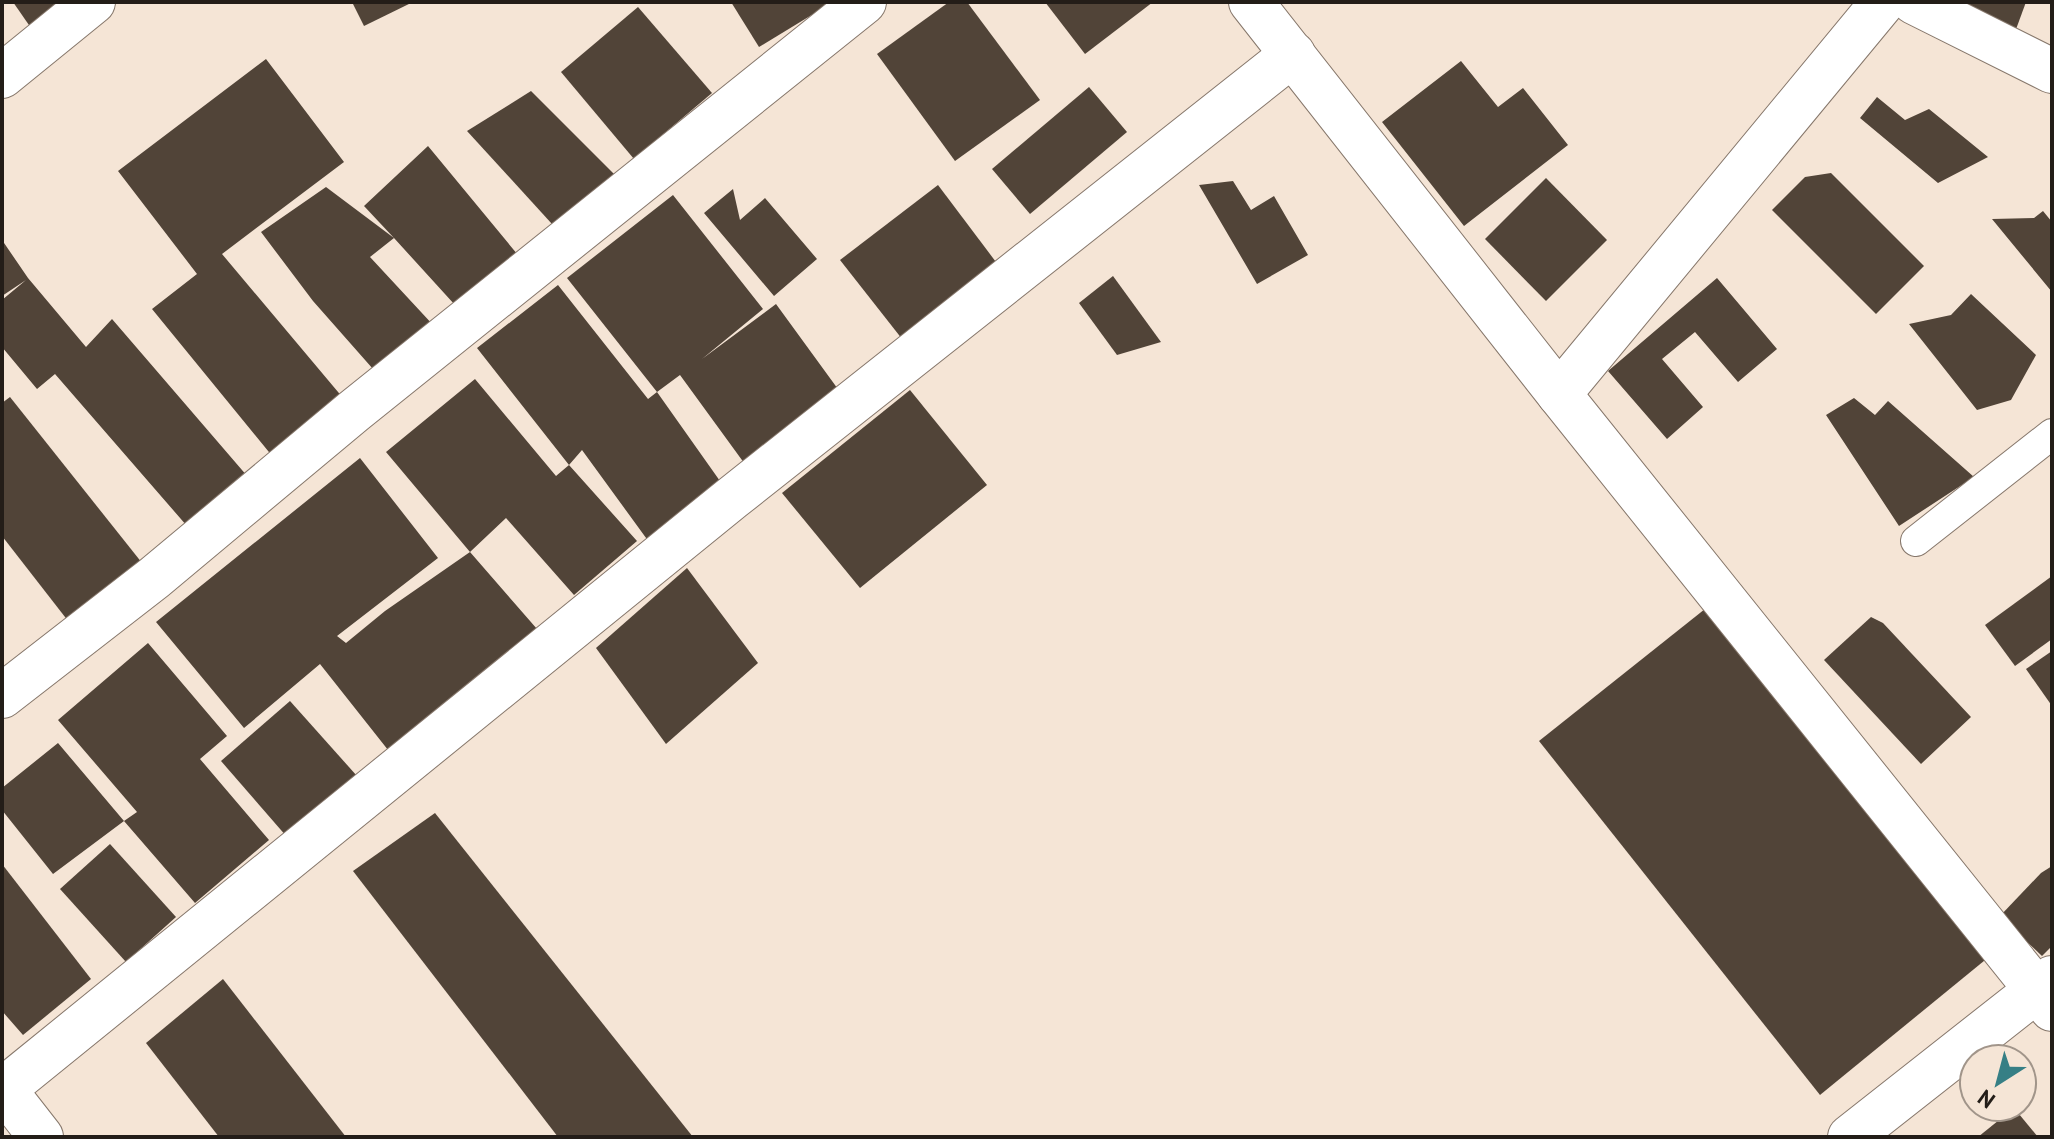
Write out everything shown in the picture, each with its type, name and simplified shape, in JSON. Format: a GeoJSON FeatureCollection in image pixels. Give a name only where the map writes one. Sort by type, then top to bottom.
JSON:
{"type":"FeatureCollection","features":[{"type":"Feature","properties":{"kind":"street"},"geometry":{"type":"LineString","coordinates":[[2,76],[93,2]]}},
{"type":"Feature","properties":{"kind":"street"},"geometry":{"type":"LineString","coordinates":[[2,696],[154,578],[354,411],[864,2]]}},
{"type":"Feature","properties":{"kind":"street"},"geometry":{"type":"LineString","coordinates":[[1251,2],[1559,394],[2047,993],[1850,1137]]}},
{"type":"Feature","properties":{"kind":"street"},"geometry":{"type":"LineString","coordinates":[[1559,394],[1883,2]]}},
{"type":"Feature","properties":{"kind":"street"},"geometry":{"type":"LineString","coordinates":[[1914,2],[2052,71]]}},
{"type":"Feature","properties":{"kind":"street"},"geometry":{"type":"LineString","coordinates":[[41,1137],[3,1088],[744,488],[1293,54]]}},
{"type":"Feature","properties":{"kind":"lane"},"geometry":{"type":"LineString","coordinates":[[1916,541],[2052,434]]}},
{"type":"Feature","properties":{"kind":"building"},"geometry":{"type":"Polygon","coordinates":[[[13,2],[68,2],[31,28],[13,2]]]}},
{"type":"Feature","properties":{"kind":"building"},"geometry":{"type":"Polygon","coordinates":[[[352,2],[413,2],[364,26],[352,2]]]}},
{"type":"Feature","properties":{"kind":"building"},"geometry":{"type":"Polygon","coordinates":[[[731,2],[833,2],[759,47],[731,2]]]}},
{"type":"Feature","properties":{"kind":"building"},"geometry":{"type":"Polygon","coordinates":[[[949,2],[967,2],[1040,100],[955,161],[877,54],[949,2]]]}},
{"type":"Feature","properties":{"kind":"building"},"geometry":{"type":"Polygon","coordinates":[[[1045,2],[1153,2],[1085,54],[1045,2]]]}},
{"type":"Feature","properties":{"kind":"building"},"geometry":{"type":"Polygon","coordinates":[[[1963,2],[2026,2],[2015,32],[1963,2]]]}},
{"type":"Feature","properties":{"kind":"building"},"geometry":{"type":"Polygon","coordinates":[[[638,7],[712,93],[634,159],[561,72],[638,7]]]}},
{"type":"Feature","properties":{"kind":"building"},"geometry":{"type":"Polygon","coordinates":[[[266,59],[344,162],[222,254],[354,411],[273,457],[152,309],[197,274],[118,171],[266,59]]]}},
{"type":"Feature","properties":{"kind":"building"},"geometry":{"type":"Polygon","coordinates":[[[1461,61],[1498,107],[1523,88],[1568,145],[1464,226],[1382,122],[1461,61]]]}},
{"type":"Feature","properties":{"kind":"building"},"geometry":{"type":"Polygon","coordinates":[[[1089,87],[1127,132],[1030,214],[992,169],[1089,87]]]}},
{"type":"Feature","properties":{"kind":"building"},"geometry":{"type":"Polygon","coordinates":[[[531,91],[616,176],[552,224],[467,131],[531,91]]]}},
{"type":"Feature","properties":{"kind":"building"},"geometry":{"type":"Polygon","coordinates":[[[1877,97],[1905,120],[1929,109],[1988,157],[1938,183],[1860,118],[1877,97]]]}},
{"type":"Feature","properties":{"kind":"building"},"geometry":{"type":"Polygon","coordinates":[[[428,146],[518,255],[455,305],[364,206],[428,146]]]}},
{"type":"Feature","properties":{"kind":"building"},"geometry":{"type":"Polygon","coordinates":[[[1831,173],[1924,266],[1876,314],[1772,210],[1805,177],[1831,173]]]}},
{"type":"Feature","properties":{"kind":"building"},"geometry":{"type":"Polygon","coordinates":[[[1546,178],[1607,240],[1546,301],[1485,239],[1546,178]]]}},
{"type":"Feature","properties":{"kind":"building"},"geometry":{"type":"Polygon","coordinates":[[[1233,181],[1251,210],[1274,196],[1308,255],[1257,284],[1199,185],[1233,181]]]}},
{"type":"Feature","properties":{"kind":"building"},"geometry":{"type":"Polygon","coordinates":[[[938,185],[1002,270],[906,344],[840,260],[938,185]]]}},
{"type":"Feature","properties":{"kind":"building"},"geometry":{"type":"Polygon","coordinates":[[[326,187],[394,238],[370,257],[434,326],[373,369],[313,301],[261,232],[326,187]]]}},
{"type":"Feature","properties":{"kind":"building"},"geometry":{"type":"Polygon","coordinates":[[[733,189],[740,220],[765,198],[817,259],[774,296],[704,213],[733,189]]]}},
{"type":"Feature","properties":{"kind":"building"},"geometry":{"type":"Polygon","coordinates":[[[673,195],[763,309],[702,359],[776,304],[843,396],[747,467],[680,375],[657,392],[567,278],[673,195]]]}},
{"type":"Feature","properties":{"kind":"building"},"geometry":{"type":"Polygon","coordinates":[[[2043,211],[2052,222],[2052,292],[1992,219],[2034,218],[2043,211]]]}},
{"type":"Feature","properties":{"kind":"building"},"geometry":{"type":"Polygon","coordinates":[[[2,240],[28,278],[86,347],[112,319],[248,477],[187,526],[55,374],[37,389],[2,347],[2,300],[26,280],[2,296],[2,240]]]}},
{"type":"Feature","properties":{"kind":"building"},"geometry":{"type":"Polygon","coordinates":[[[1113,276],[1161,342],[1117,355],[1079,303],[1113,276]]]}},
{"type":"Feature","properties":{"kind":"building"},"geometry":{"type":"Polygon","coordinates":[[[1717,278],[1777,349],[1738,382],[1695,332],[1662,359],[1703,407],[1667,439],[1608,371],[1717,278]]]}},
{"type":"Feature","properties":{"kind":"building"},"geometry":{"type":"Polygon","coordinates":[[[558,285],[648,399],[657,392],[732,498],[657,553],[582,450],[569,465],[477,348],[558,285]]]}},
{"type":"Feature","properties":{"kind":"building"},"geometry":{"type":"Polygon","coordinates":[[[1971,294],[2036,355],[2011,400],[1977,410],[1909,324],[1951,315],[1971,294]]]}},
{"type":"Feature","properties":{"kind":"building"},"geometry":{"type":"Polygon","coordinates":[[[475,379],[556,476],[569,465],[637,541],[574,595],[506,518],[470,552],[386,452],[475,379]]]}},
{"type":"Feature","properties":{"kind":"building"},"geometry":{"type":"Polygon","coordinates":[[[910,390],[987,485],[860,588],[782,493],[910,390]]]}},
{"type":"Feature","properties":{"kind":"building"},"geometry":{"type":"Polygon","coordinates":[[[10,397],[154,578],[79,635],[2,536],[2,403],[10,397]]]}},
{"type":"Feature","properties":{"kind":"building"},"geometry":{"type":"Polygon","coordinates":[[[1854,398],[1875,415],[1888,401],[1974,477],[1899,526],[1826,415],[1854,398]]]}},
{"type":"Feature","properties":{"kind":"building"},"geometry":{"type":"Polygon","coordinates":[[[360,458],[438,558],[337,636],[346,643],[385,611],[470,552],[544,637],[392,755],[320,664],[244,728],[156,622],[360,458]]]}},
{"type":"Feature","properties":{"kind":"building"},"geometry":{"type":"Polygon","coordinates":[[[687,568],[758,663],[666,744],[596,648],[687,568]]]}},
{"type":"Feature","properties":{"kind":"building"},"geometry":{"type":"Polygon","coordinates":[[[2052,576],[2052,639],[2015,666],[1985,625],[2052,576]]]}},
{"type":"Feature","properties":{"kind":"building"},"geometry":{"type":"Polygon","coordinates":[[[1710,605],[1990,956],[1820,1095],[1539,741],[1710,605]]]}},
{"type":"Feature","properties":{"kind":"building"},"geometry":{"type":"Polygon","coordinates":[[[1871,617],[1883,623],[1971,717],[1921,764],[1824,660],[1871,617]]]}},
{"type":"Feature","properties":{"kind":"building"},"geometry":{"type":"Polygon","coordinates":[[[148,643],[227,736],[200,759],[269,840],[195,903],[124,821],[137,812],[58,720],[148,643]]]}},
{"type":"Feature","properties":{"kind":"building"},"geometry":{"type":"Polygon","coordinates":[[[2052,651],[2052,706],[2026,669],[2052,651]]]}},
{"type":"Feature","properties":{"kind":"building"},"geometry":{"type":"Polygon","coordinates":[[[290,701],[357,776],[287,837],[221,761],[290,701]]]}},
{"type":"Feature","properties":{"kind":"building"},"geometry":{"type":"Polygon","coordinates":[[[58,743],[124,821],[53,874],[2,810],[2,788],[58,743]]]}},
{"type":"Feature","properties":{"kind":"building"},"geometry":{"type":"Polygon","coordinates":[[[435,813],[693,1137],[558,1137],[353,871],[435,813]]]}},
{"type":"Feature","properties":{"kind":"building"},"geometry":{"type":"Polygon","coordinates":[[[110,844],[176,917],[126,962],[60,889],[110,844]]]}},
{"type":"Feature","properties":{"kind":"building"},"geometry":{"type":"Polygon","coordinates":[[[2,864],[91,979],[23,1035],[2,1011],[2,864]]]}},
{"type":"Feature","properties":{"kind":"building"},"geometry":{"type":"Polygon","coordinates":[[[2052,866],[2052,946],[2042,956],[2000,916],[2041,873],[2052,866]]]}},
{"type":"Feature","properties":{"kind":"building"},"geometry":{"type":"Polygon","coordinates":[[[223,979],[346,1137],[219,1137],[146,1043],[223,979]]]}},
{"type":"Feature","properties":{"kind":"building"},"geometry":{"type":"Polygon","coordinates":[[[1995,1123],[2026,1123],[2038,1137],[1978,1137],[1995,1123]]]}}]}
